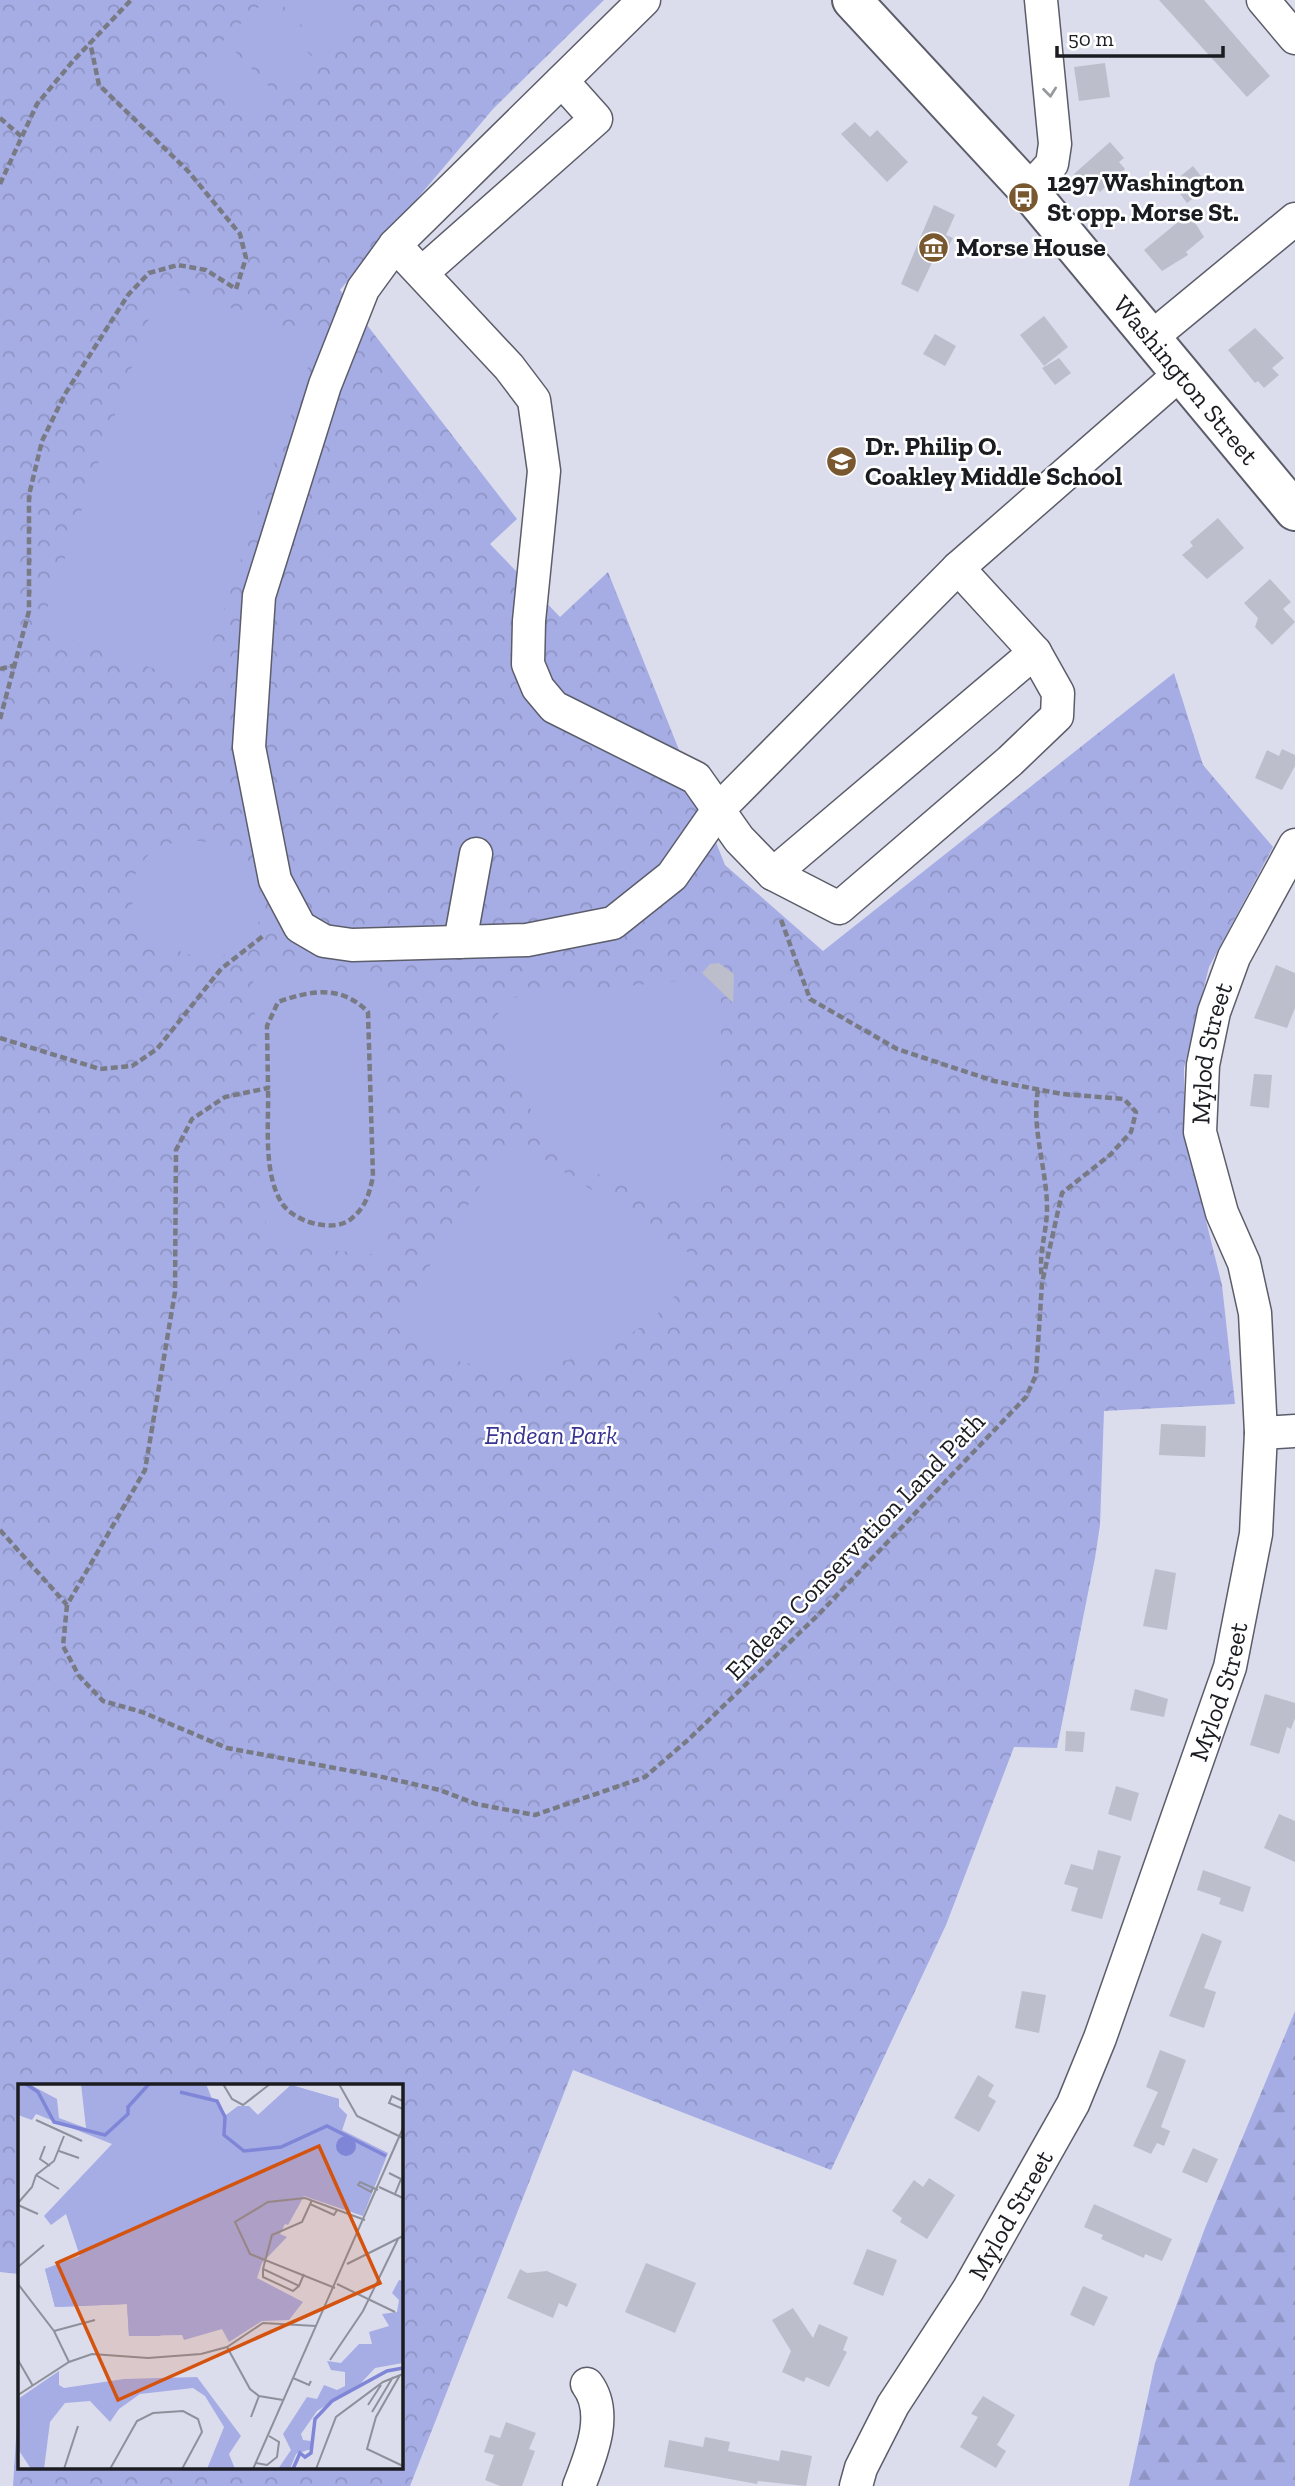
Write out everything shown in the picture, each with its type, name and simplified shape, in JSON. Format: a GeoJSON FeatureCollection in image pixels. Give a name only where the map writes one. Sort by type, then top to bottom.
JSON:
{"type":"FeatureCollection","features":[{"type":"Feature","properties":{"kind":"main road","name":"Washington Street"},"geometry":{"type":"LineString","coordinates":[[852,0],[1028,190],[1295,511]]}},
{"type":"Feature","properties":{"kind":"street"},"geometry":{"type":"LineString","coordinates":[[644,0],[395,245],[363,289],[324,385],[259,596],[249,747],[275,880],[300,928],[324,941],[352,945],[527,940],[613,923],[672,876],[718,810],[958,568],[1181,373]]}},
{"type":"Feature","properties":{"kind":"street"},"geometry":{"type":"LineString","coordinates":[[1028,190],[1052,164],[1055,144],[1041,0]]}},
{"type":"Feature","properties":{"kind":"street"},"geometry":{"type":"LineString","coordinates":[[1263,0],[1295,38]]}},
{"type":"Feature","properties":{"kind":"street"},"geometry":{"type":"LineString","coordinates":[[423,272],[596,119],[562,81]]}},
{"type":"Feature","properties":{"kind":"street"},"geometry":{"type":"LineString","coordinates":[[1152,337],[1295,219]]}},
{"type":"Feature","properties":{"kind":"street"},"geometry":{"type":"LineString","coordinates":[[395,245],[509,367],[534,400],[544,471],[528,621],[528,664],[538,688],[554,707],[696,778],[739,839],[773,874],[839,908],[1010,761],[1057,716],[1058,693],[1035,652],[958,568]]}},
{"type":"Feature","properties":{"kind":"street"},"geometry":{"type":"LineString","coordinates":[[773,874],[1035,652]]}},
{"type":"Feature","properties":{"kind":"street","name":"Mylod Street"},"geometry":{"type":"LineString","coordinates":[[856,2486],[861,2469],[893,2406],[968,2290],[1073,2104],[1100,2038],[1230,1667],[1256,1534],[1261,1433],[1255,1313],[1244,1263],[1222,1213],[1200,1132],[1203,1065],[1214,1012],[1234,957],[1295,845]]}},
{"type":"Feature","properties":{"kind":"street"},"geometry":{"type":"LineString","coordinates":[[460,942],[476,854]]}},
{"type":"Feature","properties":{"kind":"street"},"geometry":{"type":"LineString","coordinates":[[1261,1433],[1295,1431]]}},
{"type":"Feature","properties":{"kind":"street"},"geometry":{"type":"LineString","coordinates":[[579,2486],[592,2452],[597,2423],[597,2396],[587,2384]]}},
{"type":"Feature","properties":{"kind":"path"},"geometry":{"type":"LineString","coordinates":[[0,184],[37,104],[90,42],[131,0]]}},
{"type":"Feature","properties":{"kind":"path"},"geometry":{"type":"LineString","coordinates":[[0,719],[29,611],[29,495],[42,441],[65,394],[128,295],[149,273],[178,265],[206,270],[236,289],[246,258],[240,234],[188,171],[99,85],[90,42]]}},
{"type":"Feature","properties":{"kind":"path"},"geometry":{"type":"LineString","coordinates":[[0,118],[22,137]]}},
{"type":"Feature","properties":{"kind":"path"},"geometry":{"type":"LineString","coordinates":[[0,669],[16,665]]}},
{"type":"Feature","properties":{"kind":"path","name":"Endean Conservation Land Path"},"geometry":{"type":"LineString","coordinates":[[268,1088],[225,1097],[192,1119],[176,1150],[175,1292],[145,1470],[67,1605],[62,1646],[79,1676],[103,1700],[142,1712],[226,1748],[378,1776],[440,1790],[476,1804],[535,1815],[586,1800],[645,1777],[689,1739],[818,1615],[1026,1397],[1036,1375],[1042,1283],[1062,1193],[1110,1155],[1131,1132],[1136,1112],[1124,1099],[994,1081],[897,1049],[810,999],[780,917]]}},
{"type":"Feature","properties":{"kind":"path"},"geometry":{"type":"LineString","coordinates":[[0,1038],[100,1069],[132,1066],[157,1049],[221,970],[262,936]]}},
{"type":"Feature","properties":{"kind":"path"},"geometry":{"type":"LineString","coordinates":[[305,992],[341,994],[355,998],[368,1012],[373,1177],[368,1200],[350,1221],[323,1226],[301,1219],[280,1203],[271,1175],[268,1088],[267,1027],[278,1002],[305,992]]}},
{"type":"Feature","properties":{"kind":"path"},"geometry":{"type":"LineString","coordinates":[[1038,1089],[1036,1104],[1045,1169],[1047,1213],[1038,1259],[1042,1283]]}},
{"type":"Feature","properties":{"kind":"path"},"geometry":{"type":"LineString","coordinates":[[0,1530],[67,1605]]}},
{"type":"Feature","properties":{"kind":"green space","name":"Endean Park"},"geometry":{"type":"Polygon","coordinates":[[[0,0],[604,0],[493,109],[340,290],[517,519],[490,544],[560,617],[608,572],[725,865],[823,951],[1174,673],[1203,765],[1273,847],[1209,967],[1184,1068],[1184,1132],[1222,1285],[1235,1404],[1104,1411],[1100,1525],[1057,1748],[1014,1747],[946,1925],[831,2170],[573,2070],[410,2486],[13,2486],[18,2407],[18,2468],[402,2468],[402,2084],[18,2084],[18,2274],[0,2272],[0,0]]]}},
{"type":"Feature","properties":{"kind":"green space"},"geometry":{"type":"Polygon","coordinates":[[[278,0],[329,0],[354,26],[327,52],[278,0]]]}},
{"type":"Feature","properties":{"kind":"green space"},"geometry":{"type":"Polygon","coordinates":[[[262,4],[317,62],[290,87],[235,29],[262,4]]]}},
{"type":"Feature","properties":{"kind":"green space"},"geometry":{"type":"Polygon","coordinates":[[[224,40],[279,97],[252,123],[198,65],[224,40]]]}},
{"type":"Feature","properties":{"kind":"green space"},"geometry":{"type":"Polygon","coordinates":[[[161,284],[318,338],[198,684],[40,629],[161,284]]]}},
{"type":"Feature","properties":{"kind":"green space"},"geometry":{"type":"Polygon","coordinates":[[[191,840],[207,842],[257,865],[261,916],[255,932],[213,963],[158,941],[139,922],[134,909],[133,883],[144,859],[163,846],[191,840]]]}},
{"type":"Feature","properties":{"kind":"green space"},"geometry":{"type":"Polygon","coordinates":[[[253,978],[387,978],[383,1255],[267,1244],[253,978]]]}},
{"type":"Feature","properties":{"kind":"green space"},"geometry":{"type":"Polygon","coordinates":[[[708,978],[721,991],[721,1202],[675,1200],[634,1190],[596,1173],[564,1150],[538,1120],[518,1085],[504,1044],[497,999],[708,978]]]}},
{"type":"Feature","properties":{"kind":"green space"},"geometry":{"type":"Polygon","coordinates":[[[524,1146],[697,1258],[676,1295],[644,1325],[605,1347],[560,1362],[514,1368],[469,1364],[428,1349],[393,1324],[503,1150],[524,1146]]]}},
{"type":"Feature","properties":{"kind":"green space"},"geometry":{"type":"Polygon","coordinates":[[[1295,2011],[1295,2486],[1129,2486],[1155,2363],[1205,2228],[1295,2011]]]}},
{"type":"Feature","properties":{"kind":"building"},"geometry":{"type":"Polygon","coordinates":[[[1159,0],[1204,0],[1270,76],[1247,97],[1159,0]]]}},
{"type":"Feature","properties":{"kind":"building"},"geometry":{"type":"Polygon","coordinates":[[[1105,63],[1110,97],[1079,101],[1074,67],[1105,63]]]}},
{"type":"Feature","properties":{"kind":"building"},"geometry":{"type":"Polygon","coordinates":[[[855,122],[870,137],[877,130],[908,162],[887,182],[841,134],[855,122]]]}},
{"type":"Feature","properties":{"kind":"building"},"geometry":{"type":"Polygon","coordinates":[[[1110,142],[1124,158],[1119,162],[1125,169],[1100,192],[1091,183],[1086,187],[1074,174],[1110,142]]]}},
{"type":"Feature","properties":{"kind":"building"},"geometry":{"type":"Polygon","coordinates":[[[1193,166],[1209,186],[1187,203],[1172,183],[1193,166]]]}},
{"type":"Feature","properties":{"kind":"building","name":"Morse House"},"geometry":{"type":"Polygon","coordinates":[[[934,205],[955,215],[946,235],[953,238],[945,253],[938,250],[918,292],[901,284],[934,205]]]}},
{"type":"Feature","properties":{"kind":"building"},"geometry":{"type":"Polygon","coordinates":[[[1189,213],[1204,237],[1186,252],[1188,255],[1162,271],[1144,250],[1189,213]]]}},
{"type":"Feature","properties":{"kind":"building"},"geometry":{"type":"Polygon","coordinates":[[[1044,316],[1068,347],[1044,366],[1020,335],[1044,316]]]}},
{"type":"Feature","properties":{"kind":"building"},"geometry":{"type":"Polygon","coordinates":[[[1255,328],[1284,358],[1272,368],[1279,375],[1264,388],[1258,381],[1255,383],[1228,350],[1255,328]]]}},
{"type":"Feature","properties":{"kind":"building"},"geometry":{"type":"Polygon","coordinates":[[[935,334],[956,346],[945,366],[923,354],[935,334]]]}},
{"type":"Feature","properties":{"kind":"building"},"geometry":{"type":"Polygon","coordinates":[[[1059,358],[1071,373],[1055,385],[1042,368],[1059,358]]]}},
{"type":"Feature","properties":{"kind":"building"},"geometry":{"type":"Polygon","coordinates":[[[1218,518],[1244,548],[1207,579],[1182,555],[1193,546],[1190,542],[1218,518]]]}},
{"type":"Feature","properties":{"kind":"building"},"geometry":{"type":"Polygon","coordinates":[[[1270,579],[1291,602],[1283,609],[1295,622],[1272,645],[1255,627],[1258,618],[1244,603],[1270,579]]]}},
{"type":"Feature","properties":{"kind":"building"},"geometry":{"type":"Polygon","coordinates":[[[1282,749],[1295,755],[1295,766],[1282,790],[1255,778],[1267,750],[1279,756],[1282,749]]]}},
{"type":"Feature","properties":{"kind":"building"},"geometry":{"type":"Polygon","coordinates":[[[719,963],[734,974],[733,1003],[702,973],[710,964],[719,963]]]}},
{"type":"Feature","properties":{"kind":"building"},"geometry":{"type":"Polygon","coordinates":[[[1276,965],[1295,973],[1295,1008],[1287,1028],[1254,1018],[1276,965]]]}},
{"type":"Feature","properties":{"kind":"building"},"geometry":{"type":"Polygon","coordinates":[[[1254,1074],[1272,1075],[1269,1108],[1250,1106],[1254,1074]]]}},
{"type":"Feature","properties":{"kind":"building"},"geometry":{"type":"Polygon","coordinates":[[[1161,1424],[1206,1426],[1205,1457],[1159,1455],[1161,1424]]]}},
{"type":"Feature","properties":{"kind":"building"},"geometry":{"type":"Polygon","coordinates":[[[1155,1569],[1176,1573],[1167,1630],[1143,1626],[1155,1569]]]}},
{"type":"Feature","properties":{"kind":"building"},"geometry":{"type":"Polygon","coordinates":[[[1135,1689],[1168,1699],[1164,1717],[1130,1710],[1135,1689]]]}},
{"type":"Feature","properties":{"kind":"building"},"geometry":{"type":"Polygon","coordinates":[[[1265,1694],[1295,1703],[1295,1718],[1291,1729],[1287,1727],[1279,1754],[1250,1745],[1265,1694]]]}},
{"type":"Feature","properties":{"kind":"building"},"geometry":{"type":"Polygon","coordinates":[[[1066,1731],[1085,1732],[1083,1752],[1065,1751],[1066,1731]]]}},
{"type":"Feature","properties":{"kind":"building"},"geometry":{"type":"Polygon","coordinates":[[[1116,1786],[1139,1793],[1131,1821],[1108,1814],[1116,1786]]]}},
{"type":"Feature","properties":{"kind":"building"},"geometry":{"type":"Polygon","coordinates":[[[1279,1814],[1295,1821],[1295,1862],[1264,1848],[1279,1814]]]}},
{"type":"Feature","properties":{"kind":"building"},"geometry":{"type":"Polygon","coordinates":[[[1098,1850],[1121,1856],[1102,1919],[1071,1911],[1078,1888],[1064,1884],[1071,1864],[1093,1870],[1098,1850]]]}},
{"type":"Feature","properties":{"kind":"building"},"geometry":{"type":"Polygon","coordinates":[[[1203,1870],[1251,1887],[1243,1912],[1219,1904],[1221,1898],[1197,1890],[1203,1870]]]}},
{"type":"Feature","properties":{"kind":"building"},"geometry":{"type":"Polygon","coordinates":[[[1202,1933],[1222,1941],[1204,1988],[1216,1992],[1204,2028],[1169,2016],[1202,1933]]]}},
{"type":"Feature","properties":{"kind":"building"},"geometry":{"type":"Polygon","coordinates":[[[1022,1991],[1046,1995],[1039,2033],[1015,2028],[1022,1991]]]}},
{"type":"Feature","properties":{"kind":"building"},"geometry":{"type":"Polygon","coordinates":[[[1160,2050],[1186,2060],[1161,2127],[1170,2131],[1164,2146],[1157,2143],[1151,2154],[1133,2146],[1158,2092],[1146,2087],[1160,2050]]]}},
{"type":"Feature","properties":{"kind":"building"},"geometry":{"type":"Polygon","coordinates":[[[978,2075],[994,2085],[988,2096],[996,2101],[979,2132],[954,2118],[978,2075]]]}},
{"type":"Feature","properties":{"kind":"building"},"geometry":{"type":"Polygon","coordinates":[[[1193,2148],[1218,2159],[1207,2183],[1182,2172],[1193,2148]]]}},
{"type":"Feature","properties":{"kind":"building"},"geometry":{"type":"Polygon","coordinates":[[[929,2178],[955,2195],[927,2239],[900,2222],[902,2218],[892,2211],[914,2180],[923,2187],[929,2178]]]}},
{"type":"Feature","properties":{"kind":"building"},"geometry":{"type":"Polygon","coordinates":[[[1094,2204],[1172,2239],[1162,2261],[1145,2254],[1144,2258],[1101,2239],[1103,2235],[1084,2227],[1094,2204]]]}},
{"type":"Feature","properties":{"kind":"building"},"geometry":{"type":"Polygon","coordinates":[[[867,2249],[897,2260],[883,2296],[853,2284],[867,2249]]]}},
{"type":"Feature","properties":{"kind":"building"},"geometry":{"type":"Polygon","coordinates":[[[646,2263],[696,2283],[675,2333],[625,2312],[646,2263]]]}},
{"type":"Feature","properties":{"kind":"building"},"geometry":{"type":"Polygon","coordinates":[[[520,2269],[527,2273],[547,2271],[577,2284],[567,2307],[559,2303],[553,2318],[507,2298],[520,2269]]]}},
{"type":"Feature","properties":{"kind":"building"},"geometry":{"type":"Polygon","coordinates":[[[1083,2286],[1108,2297],[1094,2326],[1070,2315],[1083,2286]]]}},
{"type":"Feature","properties":{"kind":"building"},"geometry":{"type":"Polygon","coordinates":[[[793,2308],[813,2338],[819,2324],[848,2337],[843,2350],[847,2352],[829,2387],[806,2377],[804,2382],[782,2372],[791,2351],[772,2320],[793,2308]]]}},
{"type":"Feature","properties":{"kind":"building"},"geometry":{"type":"Polygon","coordinates":[[[983,2396],[1015,2415],[997,2445],[1006,2451],[996,2468],[960,2447],[978,2417],[971,2414],[983,2396]]]}},
{"type":"Feature","properties":{"kind":"building"},"geometry":{"type":"Polygon","coordinates":[[[506,2422],[536,2433],[529,2449],[535,2451],[522,2486],[500,2486],[485,2480],[494,2455],[484,2452],[490,2435],[500,2438],[506,2422]]]}},
{"type":"Feature","properties":{"kind":"building"},"geometry":{"type":"Polygon","coordinates":[[[705,2437],[730,2442],[728,2451],[779,2461],[781,2450],[812,2456],[806,2486],[758,2481],[757,2484],[664,2467],[669,2440],[703,2447],[705,2437]]]}},
{"type":"Feature","properties":{"kind":"place","name":"1297 Washington St opp. Morse St."},"geometry":{"type":"Point","coordinates":[1024,197]}},
{"type":"Feature","properties":{"kind":"place","name":"Morse House"},"geometry":{"type":"Point","coordinates":[933,247]}},
{"type":"Feature","properties":{"kind":"place","name":"Dr. Philip O. Coakley Middle School"},"geometry":{"type":"Point","coordinates":[842,461]}}]}
